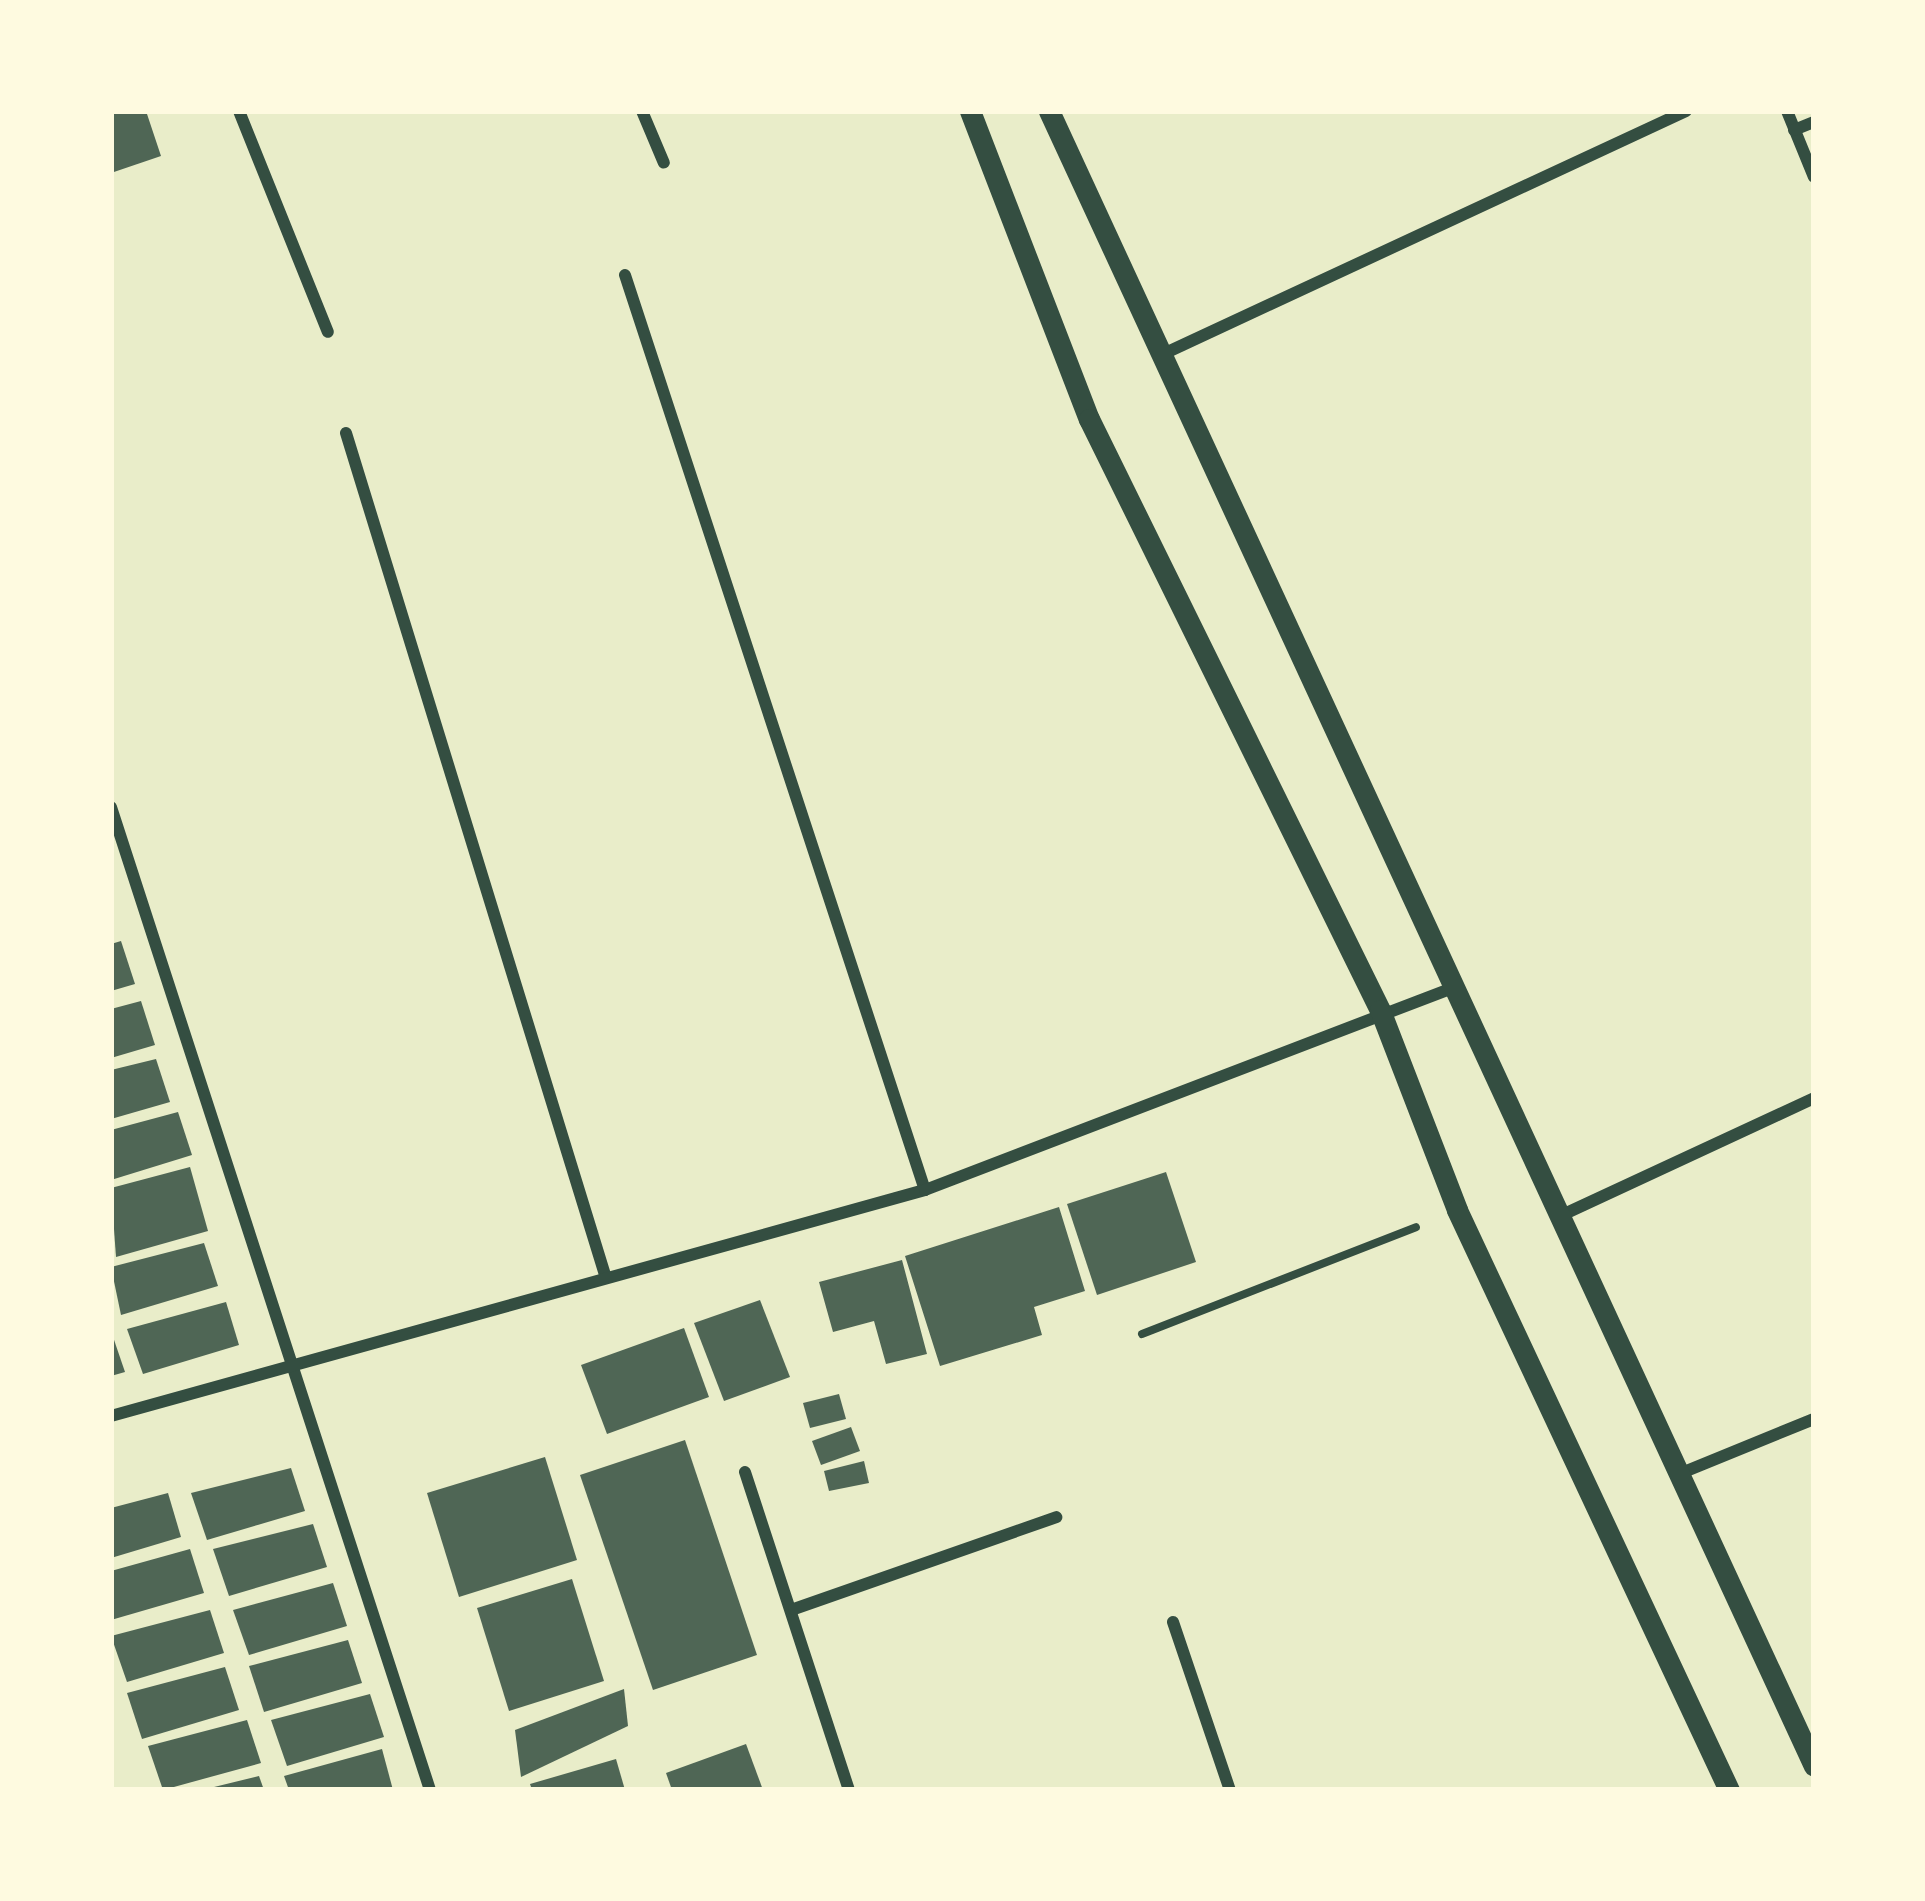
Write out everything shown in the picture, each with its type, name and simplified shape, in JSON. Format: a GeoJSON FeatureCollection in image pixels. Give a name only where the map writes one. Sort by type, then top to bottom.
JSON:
{"type":"FeatureCollection","features":[{"type":"Feature","properties":{"kind":"street"},"geometry":{"type":"LineString","coordinates":[[239,111],[328,332]]}},
{"type":"Feature","properties":{"kind":"street"},"geometry":{"type":"LineString","coordinates":[[642,111],[664,163]]}},
{"type":"Feature","properties":{"kind":"street"},"geometry":{"type":"LineString","coordinates":[[970,111],[1089,419],[1380,1010],[1457,1210],[1729,1790]]}},
{"type":"Feature","properties":{"kind":"street"},"geometry":{"type":"LineString","coordinates":[[1049,111],[1447,990],[1560,1216],[1814,1766]]}},
{"type":"Feature","properties":{"kind":"street"},"geometry":{"type":"LineString","coordinates":[[1158,357],[1686,111]]}},
{"type":"Feature","properties":{"kind":"street"},"geometry":{"type":"LineString","coordinates":[[1787,111],[1814,177]]}},
{"type":"Feature","properties":{"kind":"street"},"geometry":{"type":"LineString","coordinates":[[1795,130],[1814,122]]}},
{"type":"Feature","properties":{"kind":"street"},"geometry":{"type":"LineString","coordinates":[[625,275],[925,1190]]}},
{"type":"Feature","properties":{"kind":"street"},"geometry":{"type":"LineString","coordinates":[[346,433],[606,1278]]}},
{"type":"Feature","properties":{"kind":"street"},"geometry":{"type":"LineString","coordinates":[[111,807],[430,1790]]}},
{"type":"Feature","properties":{"kind":"street"},"geometry":{"type":"LineString","coordinates":[[111,1416],[290,1359],[925,1190],[1380,1010],[1447,990]]}},
{"type":"Feature","properties":{"kind":"street"},"geometry":{"type":"LineString","coordinates":[[1560,1216],[1814,1098]]}},
{"type":"Feature","properties":{"kind":"street"},"geometry":{"type":"LineString","coordinates":[[1679,1474],[1814,1419]]}},
{"type":"Feature","properties":{"kind":"street"},"geometry":{"type":"LineString","coordinates":[[746,1472],[849,1790]]}},
{"type":"Feature","properties":{"kind":"street"},"geometry":{"type":"LineString","coordinates":[[794,1609],[1056,1517]]}},
{"type":"Feature","properties":{"kind":"street"},"geometry":{"type":"LineString","coordinates":[[1173,1622],[1230,1790]]}},
{"type":"Feature","properties":{"kind":"path"},"geometry":{"type":"LineString","coordinates":[[1142,1334],[1457,1210]]}},
{"type":"Feature","properties":{"kind":"building"},"geometry":{"type":"Polygon","coordinates":[[[111,111],[146,111],[161,156],[111,173],[111,111]]]}},
{"type":"Feature","properties":{"kind":"building"},"geometry":{"type":"Polygon","coordinates":[[[121,941],[135,984],[111,991],[111,944],[121,941]]]}},
{"type":"Feature","properties":{"kind":"building"},"geometry":{"type":"Polygon","coordinates":[[[141,1001],[155,1045],[111,1058],[111,1009],[141,1001]]]}},
{"type":"Feature","properties":{"kind":"building"},"geometry":{"type":"Polygon","coordinates":[[[156,1059],[170,1102],[111,1119],[111,1070],[156,1059]]]}},
{"type":"Feature","properties":{"kind":"building"},"geometry":{"type":"Polygon","coordinates":[[[178,1112],[192,1155],[111,1180],[111,1130],[178,1112]]]}},
{"type":"Feature","properties":{"kind":"building"},"geometry":{"type":"Polygon","coordinates":[[[190,1167],[208,1231],[116,1257],[111,1188],[190,1167]]]}},
{"type":"Feature","properties":{"kind":"building"},"geometry":{"type":"Polygon","coordinates":[[[1166,1172],[1196,1262],[1097,1295],[1067,1204],[1166,1172]]]}},
{"type":"Feature","properties":{"kind":"building"},"geometry":{"type":"Polygon","coordinates":[[[1059,1207],[1085,1291],[1034,1307],[1042,1335],[940,1366],[905,1256],[1059,1207]]]}},
{"type":"Feature","properties":{"kind":"building"},"geometry":{"type":"Polygon","coordinates":[[[204,1243],[218,1286],[121,1315],[111,1267],[204,1243]]]}},
{"type":"Feature","properties":{"kind":"building"},"geometry":{"type":"Polygon","coordinates":[[[902,1260],[927,1354],[886,1364],[874,1321],[833,1332],[819,1282],[902,1260]]]}},
{"type":"Feature","properties":{"kind":"building"},"geometry":{"type":"Polygon","coordinates":[[[760,1300],[790,1377],[724,1401],[694,1323],[760,1300]]]}},
{"type":"Feature","properties":{"kind":"building"},"geometry":{"type":"Polygon","coordinates":[[[226,1302],[239,1345],[143,1374],[127,1329],[226,1302]]]}},
{"type":"Feature","properties":{"kind":"building"},"geometry":{"type":"Polygon","coordinates":[[[684,1328],[709,1397],[607,1434],[581,1365],[684,1328]]]}},
{"type":"Feature","properties":{"kind":"building"},"geometry":{"type":"Polygon","coordinates":[[[111,1331],[125,1372],[111,1376],[111,1331]]]}},
{"type":"Feature","properties":{"kind":"building"},"geometry":{"type":"Polygon","coordinates":[[[839,1394],[846,1419],[810,1428],[803,1403],[839,1394]]]}},
{"type":"Feature","properties":{"kind":"building"},"geometry":{"type":"Polygon","coordinates":[[[851,1427],[860,1451],[821,1465],[812,1441],[851,1427]]]}},
{"type":"Feature","properties":{"kind":"building"},"geometry":{"type":"Polygon","coordinates":[[[685,1440],[757,1655],[653,1690],[580,1475],[685,1440]]]}},
{"type":"Feature","properties":{"kind":"building"},"geometry":{"type":"Polygon","coordinates":[[[545,1457],[577,1560],[459,1597],[427,1493],[545,1457]]]}},
{"type":"Feature","properties":{"kind":"building"},"geometry":{"type":"Polygon","coordinates":[[[864,1461],[869,1483],[829,1491],[824,1471],[864,1461]]]}},
{"type":"Feature","properties":{"kind":"building"},"geometry":{"type":"Polygon","coordinates":[[[291,1468],[305,1511],[207,1540],[191,1493],[291,1468]]]}},
{"type":"Feature","properties":{"kind":"building"},"geometry":{"type":"Polygon","coordinates":[[[168,1493],[181,1537],[111,1558],[111,1508],[168,1493]]]}},
{"type":"Feature","properties":{"kind":"building"},"geometry":{"type":"Polygon","coordinates":[[[313,1524],[327,1567],[229,1596],[213,1549],[313,1524]]]}},
{"type":"Feature","properties":{"kind":"building"},"geometry":{"type":"Polygon","coordinates":[[[190,1549],[204,1593],[111,1620],[111,1571],[190,1549]]]}},
{"type":"Feature","properties":{"kind":"building"},"geometry":{"type":"Polygon","coordinates":[[[572,1579],[604,1681],[509,1711],[477,1608],[572,1579]]]}},
{"type":"Feature","properties":{"kind":"building"},"geometry":{"type":"Polygon","coordinates":[[[333,1583],[347,1626],[249,1655],[233,1610],[333,1583]]]}},
{"type":"Feature","properties":{"kind":"building"},"geometry":{"type":"Polygon","coordinates":[[[210,1610],[224,1653],[127,1682],[111,1636],[210,1610]]]}},
{"type":"Feature","properties":{"kind":"building"},"geometry":{"type":"Polygon","coordinates":[[[348,1640],[362,1683],[264,1712],[249,1666],[348,1640]]]}},
{"type":"Feature","properties":{"kind":"building"},"geometry":{"type":"Polygon","coordinates":[[[225,1667],[239,1710],[142,1739],[127,1693],[225,1667]]]}},
{"type":"Feature","properties":{"kind":"building"},"geometry":{"type":"Polygon","coordinates":[[[624,1689],[628,1726],[521,1777],[515,1730],[624,1689]]]}},
{"type":"Feature","properties":{"kind":"building"},"geometry":{"type":"Polygon","coordinates":[[[370,1694],[384,1737],[287,1766],[271,1720],[370,1694]]]}},
{"type":"Feature","properties":{"kind":"building"},"geometry":{"type":"Polygon","coordinates":[[[247,1720],[261,1763],[163,1790],[148,1746],[247,1720]]]}},
{"type":"Feature","properties":{"kind":"building"},"geometry":{"type":"Polygon","coordinates":[[[746,1744],[763,1790],[672,1790],[666,1773],[746,1744]]]}},
{"type":"Feature","properties":{"kind":"building"},"geometry":{"type":"Polygon","coordinates":[[[382,1749],[393,1790],[289,1790],[284,1776],[382,1749]]]}},
{"type":"Feature","properties":{"kind":"building"},"geometry":{"type":"Polygon","coordinates":[[[616,1759],[625,1790],[532,1790],[530,1784],[616,1759]]]}},
{"type":"Feature","properties":{"kind":"building"},"geometry":{"type":"Polygon","coordinates":[[[259,1776],[264,1790],[210,1790],[210,1788],[259,1776]]]}}]}
